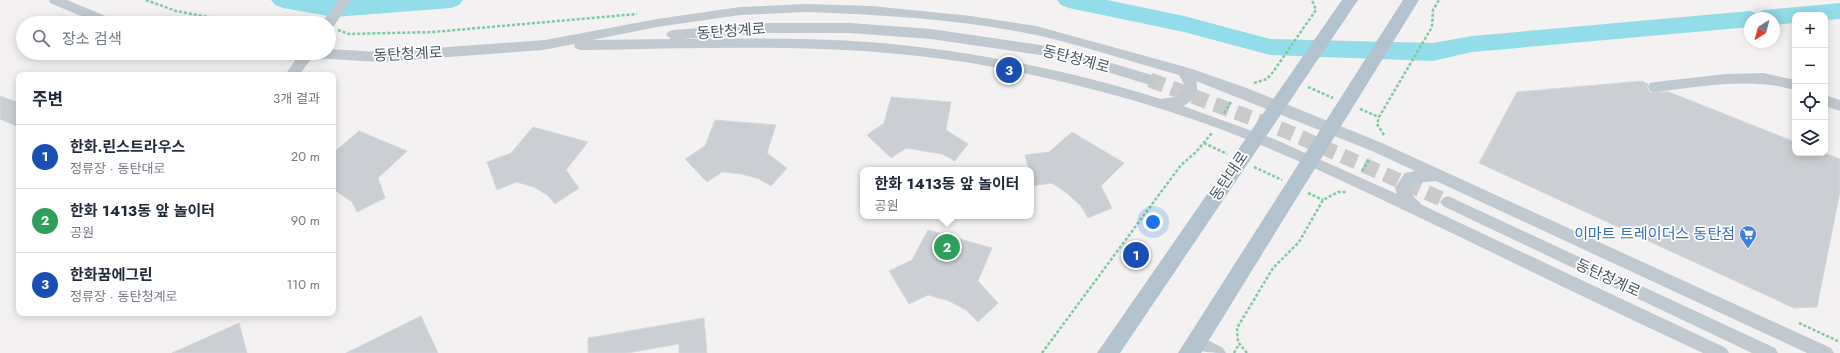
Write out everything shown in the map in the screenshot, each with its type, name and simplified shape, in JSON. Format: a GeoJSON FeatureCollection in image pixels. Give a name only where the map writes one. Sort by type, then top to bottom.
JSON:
{"type":"FeatureCollection","features":[{"type":"Feature","properties":{"kind":"main road","name":"동탄대로"},"geometry":{"type":"LineString","coordinates":[[1108,353],[1350,0]]}},
{"type":"Feature","properties":{"kind":"main road"},"geometry":{"type":"LineString","coordinates":[[1193,347],[1393,31],[1411,0]]}},
{"type":"Feature","properties":{"kind":"street"},"geometry":{"type":"LineString","coordinates":[[55,0],[93,16]]}},
{"type":"Feature","properties":{"kind":"street"},"geometry":{"type":"LineString","coordinates":[[333,16],[345,0]]}},
{"type":"Feature","properties":{"kind":"street"},"geometry":{"type":"LineString","coordinates":[[543,45],[657,23],[740,12],[806,8],[871,10],[971,20],[1036,31],[1184,71],[1239,91],[1331,128],[1380,141],[1438,175],[1825,353]]}},
{"type":"Feature","properties":{"kind":"street","name":"동탄청계로"},"geometry":{"type":"LineString","coordinates":[[336,55],[380,57],[769,28],[850,28],[932,34],[1061,53],[1150,80]]}},
{"type":"Feature","properties":{"kind":"street"},"geometry":{"type":"LineString","coordinates":[[543,45],[806,43],[886,48],[944,55],[1061,76],[1156,102],[1218,123],[1310,161],[1356,181],[1720,353]]}},
{"type":"Feature","properties":{"kind":"street"},"geometry":{"type":"LineString","coordinates":[[294,72],[303,60]]}},
{"type":"Feature","properties":{"kind":"street"},"geometry":{"type":"LineString","coordinates":[[1156,102],[1169,104],[1179,102],[1187,97],[1192,90],[1191,80],[1184,71]]}},
{"type":"Feature","properties":{"kind":"street"},"geometry":{"type":"LineString","coordinates":[[1655,86],[1753,78],[1771,78],[1792,84]]}},
{"type":"Feature","properties":{"kind":"street"},"geometry":{"type":"LineString","coordinates":[[1670,92],[1763,84],[1779,84],[1792,89]]}},
{"type":"Feature","properties":{"kind":"street"},"geometry":{"type":"LineString","coordinates":[[1828,97],[1840,101]]}},
{"type":"Feature","properties":{"kind":"street"},"geometry":{"type":"LineString","coordinates":[[1828,101],[1840,106]]}},
{"type":"Feature","properties":{"kind":"street"},"geometry":{"type":"LineString","coordinates":[[1423,213],[1406,199],[1404,188],[1410,177],[1438,175]]}},
{"type":"Feature","properties":{"kind":"street","name":"동탄청계로"},"geometry":{"type":"LineString","coordinates":[[1448,202],[1769,353]]}},
{"type":"Feature","properties":{"kind":"street"},"geometry":{"type":"LineString","coordinates":[[1193,347],[1216,353]]}},
{"type":"Feature","properties":{"kind":"path"},"geometry":{"type":"LineString","coordinates":[[146,0],[176,11],[203,16]]}},
{"type":"Feature","properties":{"kind":"path"},"geometry":{"type":"LineString","coordinates":[[1312,0],[1316,10],[1273,72],[1296,79],[1347,104],[1379,117]]}},
{"type":"Feature","properties":{"kind":"path"},"geometry":{"type":"LineString","coordinates":[[1247,353],[1239,344],[1235,336],[1237,328],[1273,268],[1298,242],[1323,200],[1338,192],[1350,192],[1380,141],[1377,124],[1379,117],[1432,27],[1433,10],[1438,0]]}},
{"type":"Feature","properties":{"kind":"path"},"geometry":{"type":"LineString","coordinates":[[1380,141],[1391,138]]}},
{"type":"Feature","properties":{"kind":"path"},"geometry":{"type":"LineString","coordinates":[[1042,353],[1181,165],[1204,143],[1323,200]]}},
{"type":"Feature","properties":{"kind":"path"},"geometry":{"type":"LineString","coordinates":[[1796,322],[1840,342]]}},
{"type":"Feature","properties":{"kind":"path"},"geometry":{"type":"LineString","coordinates":[[1234,353],[1239,344]]}},
{"type":"Feature","properties":{"kind":"building","name":"이마트 트레이더스 동탄점"},"geometry":{"type":"Polygon","coordinates":[[[1642,81],[1648,84],[1647,88],[1650,92],[1669,92],[1792,141],[1792,156],[1828,156],[1828,154],[1840,159],[1840,192],[1817,307],[1794,308],[1479,163],[1517,92],[1642,81]]]}},
{"type":"Feature","properties":{"kind":"building"},"geometry":{"type":"Polygon","coordinates":[[[0,96],[16,102],[16,126],[0,119],[0,96]]]}},
{"type":"Feature","properties":{"kind":"building"},"geometry":{"type":"Polygon","coordinates":[[[891,97],[951,102],[946,130],[968,144],[955,161],[942,154],[906,148],[891,158],[867,135],[884,123],[891,97]]]}},
{"type":"Feature","properties":{"kind":"building"},"geometry":{"type":"Polygon","coordinates":[[[715,120],[776,125],[767,153],[787,168],[771,186],[759,179],[742,174],[722,172],[707,182],[685,159],[705,146],[715,120]]]}},
{"type":"Feature","properties":{"kind":"building"},"geometry":{"type":"Polygon","coordinates":[[[533,127],[588,142],[566,170],[579,188],[555,204],[547,195],[534,187],[516,182],[497,190],[487,162],[511,153],[533,127]]]}},
{"type":"Feature","properties":{"kind":"building"},"geometry":{"type":"Polygon","coordinates":[[[359,131],[407,151],[378,178],[385,198],[357,212],[352,202],[336,191],[336,150],[359,131]]]}},
{"type":"Feature","properties":{"kind":"building"},"geometry":{"type":"Polygon","coordinates":[[[1072,132],[1124,163],[1101,186],[1112,208],[1088,218],[1081,206],[1068,194],[1052,183],[1034,186],[1034,167],[1028,167],[1025,155],[1049,152],[1072,132]]]}},
{"type":"Feature","properties":{"kind":"building"},"geometry":{"type":"Polygon","coordinates":[[[928,230],[992,248],[978,281],[998,303],[978,322],[966,310],[949,301],[928,295],[909,304],[889,271],[912,260],[928,230]]]}},
{"type":"Feature","properties":{"kind":"building"},"geometry":{"type":"Polygon","coordinates":[[[421,316],[438,353],[346,353],[421,316]]]}},
{"type":"Feature","properties":{"kind":"building"},"geometry":{"type":"Polygon","coordinates":[[[704,318],[707,353],[679,353],[679,344],[627,353],[588,353],[588,338],[704,318]]]}},
{"type":"Feature","properties":{"kind":"building"},"geometry":{"type":"Polygon","coordinates":[[[239,323],[247,353],[172,353],[239,323]]]}},
{"type":"Feature","properties":{"kind":"waterway"},"geometry":{"type":"LineString","coordinates":[[283,0],[334,9],[451,0]]}},
{"type":"Feature","properties":{"kind":"waterway"},"geometry":{"type":"LineString","coordinates":[[1069,0],[1184,24],[1270,47],[1433,52],[1472,44],[1744,20]]}},
{"type":"Feature","properties":{"kind":"waterway"},"geometry":{"type":"LineString","coordinates":[[1828,12],[1840,11]]}},
{"type":"Feature","properties":{"kind":"waterway"},"geometry":{"type":"LineString","coordinates":[[1780,16],[1792,15]]}},
{"type":"Feature","properties":{"kind":"tunnel"},"geometry":{"type":"LineString","coordinates":[[1150,80],[1286,131],[1448,202]]}},
{"type":"Feature","properties":{"kind":"place","name":"한화꿈에그린"},"geometry":{"type":"Point","coordinates":[1009,70]}},
{"type":"Feature","properties":{"kind":"place","name":"한화 1413동 앞 놀이터"},"geometry":{"type":"Point","coordinates":[947,247]}},
{"type":"Feature","properties":{"kind":"place","name":"이마트 트레이더스 동탄점"},"geometry":{"type":"Point","coordinates":[1748,249]}},
{"type":"Feature","properties":{"kind":"place","name":"한화.린스트라우스"},"geometry":{"type":"Point","coordinates":[1136,255]}}]}
